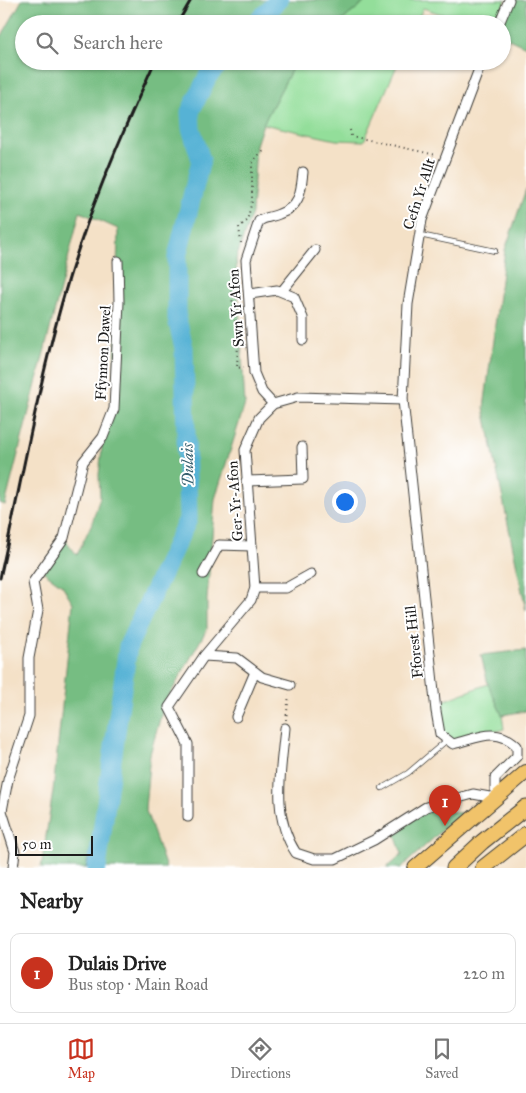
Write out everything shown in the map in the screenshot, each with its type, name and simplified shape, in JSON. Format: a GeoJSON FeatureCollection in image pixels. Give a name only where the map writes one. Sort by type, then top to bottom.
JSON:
{"type":"FeatureCollection","features":[{"type":"Feature","properties":{"kind":"highway"},"geometry":{"type":"LineString","coordinates":[[454,868],[482,842],[526,807]]}},
{"type":"Feature","properties":{"kind":"highway"},"geometry":{"type":"LineString","coordinates":[[483,868],[526,834]]}},
{"type":"Feature","properties":{"kind":"main road"},"geometry":{"type":"LineString","coordinates":[[415,868],[526,772]]}},
{"type":"Feature","properties":{"kind":"street"},"geometry":{"type":"LineString","coordinates":[[503,15],[509,0]]}},
{"type":"Feature","properties":{"kind":"street","name":"Cefn Yr Allt"},"geometry":{"type":"LineString","coordinates":[[402,400],[408,304],[422,220],[479,70]]}},
{"type":"Feature","properties":{"kind":"street","name":"Swn Yr Afon"},"geometry":{"type":"LineString","coordinates":[[273,404],[262,392],[254,373],[250,294],[246,260],[257,225],[265,218],[284,212],[297,202],[301,196],[303,172]]}},
{"type":"Feature","properties":{"kind":"street"},"geometry":{"type":"LineString","coordinates":[[282,291],[315,250]]}},
{"type":"Feature","properties":{"kind":"street","name":"Ffynnon Dawel"},"geometry":{"type":"LineString","coordinates":[[13,868],[15,852],[2,811],[8,780],[29,716],[29,658],[38,610],[33,582],[64,538],[83,462],[102,437],[114,409],[119,312],[118,261]]}},
{"type":"Feature","properties":{"kind":"street"},"geometry":{"type":"LineString","coordinates":[[250,294],[282,291],[294,297],[303,318],[302,340]]}},
{"type":"Feature","properties":{"kind":"street"},"geometry":{"type":"LineString","coordinates":[[273,404],[298,397],[402,400]]}},
{"type":"Feature","properties":{"kind":"street","name":"Fforest Hill"},"geometry":{"type":"LineString","coordinates":[[402,400],[436,711],[440,734],[447,740]]}},
{"type":"Feature","properties":{"kind":"street","name":"Ger-Yr-Afon"},"geometry":{"type":"LineString","coordinates":[[256,588],[245,450],[259,418],[273,404]]}},
{"type":"Feature","properties":{"kind":"street"},"geometry":{"type":"LineString","coordinates":[[246,481],[303,479],[302,447]]}},
{"type":"Feature","properties":{"kind":"street"},"geometry":{"type":"LineString","coordinates":[[203,574],[218,545],[252,546]]}},
{"type":"Feature","properties":{"kind":"street"},"geometry":{"type":"LineString","coordinates":[[188,817],[188,744],[169,707],[204,656],[251,600],[256,588],[286,588],[311,574]]}},
{"type":"Feature","properties":{"kind":"street"},"geometry":{"type":"LineString","coordinates":[[204,656],[237,658],[262,678],[290,685]]}},
{"type":"Feature","properties":{"kind":"street"},"geometry":{"type":"LineString","coordinates":[[236,717],[255,672]]}},
{"type":"Feature","properties":{"kind":"street"},"geometry":{"type":"LineString","coordinates":[[285,728],[278,801],[282,826],[296,853],[314,859],[335,858],[374,840],[426,807],[474,794],[495,798],[495,778],[517,756],[517,746],[507,737],[496,734],[453,744],[447,740]]}},
{"type":"Feature","properties":{"kind":"street"},"geometry":{"type":"LineString","coordinates":[[311,868],[314,859]]}},
{"type":"Feature","properties":{"kind":"lane"},"geometry":{"type":"LineString","coordinates":[[420,235],[495,251]]}},
{"type":"Feature","properties":{"kind":"lane"},"geometry":{"type":"LineString","coordinates":[[382,788],[408,773],[447,740]]}},
{"type":"Feature","properties":{"kind":"path"},"geometry":{"type":"LineString","coordinates":[[350,130],[351,136],[445,158]]}},
{"type":"Feature","properties":{"kind":"path"},"geometry":{"type":"LineString","coordinates":[[285,728],[290,685]]}},
{"type":"Feature","properties":{"kind":"green space"},"geometry":{"type":"Polygon","coordinates":[[[22,0],[367,0],[349,15],[15,15],[15,70],[291,70],[263,124],[256,145],[252,213],[236,259],[245,404],[215,499],[207,599],[207,629],[164,705],[150,754],[145,808],[166,868],[102,868],[103,849],[91,848],[86,868],[41,868],[53,791],[73,603],[62,585],[41,570],[64,538],[77,555],[92,523],[100,497],[99,475],[103,437],[114,409],[118,229],[80,212],[5,505],[0,503],[0,39],[22,0]]]}},
{"type":"Feature","properties":{"kind":"green space"},"geometry":{"type":"Polygon","coordinates":[[[367,0],[506,0],[500,15],[444,15],[423,8],[420,15],[349,15],[367,0]]]}},
{"type":"Feature","properties":{"kind":"green space"},"geometry":{"type":"Polygon","coordinates":[[[517,0],[526,0],[526,47],[511,40],[511,15],[505,15],[510,3],[517,0]]]}},
{"type":"Feature","properties":{"kind":"green space"},"geometry":{"type":"Polygon","coordinates":[[[291,70],[395,70],[364,141],[336,140],[263,124],[291,70]]]}},
{"type":"Feature","properties":{"kind":"green space"},"geometry":{"type":"Polygon","coordinates":[[[526,189],[526,611],[484,408],[505,250],[526,189]]]}},
{"type":"Feature","properties":{"kind":"green space"},"geometry":{"type":"Polygon","coordinates":[[[526,650],[526,711],[502,715],[488,684],[481,655],[526,650]]]}},
{"type":"Feature","properties":{"kind":"green space"},"geometry":{"type":"Polygon","coordinates":[[[488,684],[502,715],[504,729],[453,744],[440,734],[435,704],[488,684]]]}},
{"type":"Feature","properties":{"kind":"green space"},"geometry":{"type":"Polygon","coordinates":[[[445,804],[446,811],[461,813],[401,868],[386,868],[402,854],[393,829],[426,807],[445,804]]]}},
{"type":"Feature","properties":{"kind":"water"},"geometry":{"type":"Polygon","coordinates":[[[91,848],[103,849],[102,868],[86,868],[91,848]]]}},
{"type":"Feature","properties":{"kind":"waterway","name":"Dulais"},"geometry":{"type":"LineString","coordinates":[[264,15],[279,0]]}},
{"type":"Feature","properties":{"kind":"waterway","name":"Dulais"},"geometry":{"type":"LineString","coordinates":[[97,868],[128,646],[188,519],[184,348],[177,319],[177,257],[201,160],[191,128],[190,112],[208,76],[214,70]]}},
{"type":"Feature","properties":{"kind":"railway"},"geometry":{"type":"LineString","coordinates":[[182,15],[191,0]]}},
{"type":"Feature","properties":{"kind":"railway"},"geometry":{"type":"LineString","coordinates":[[0,578],[54,330],[86,226],[104,178],[151,70]]}},
{"type":"Feature","properties":{"kind":"place","name":"Dulais Drive"},"geometry":{"type":"Point","coordinates":[445,826]}}]}
